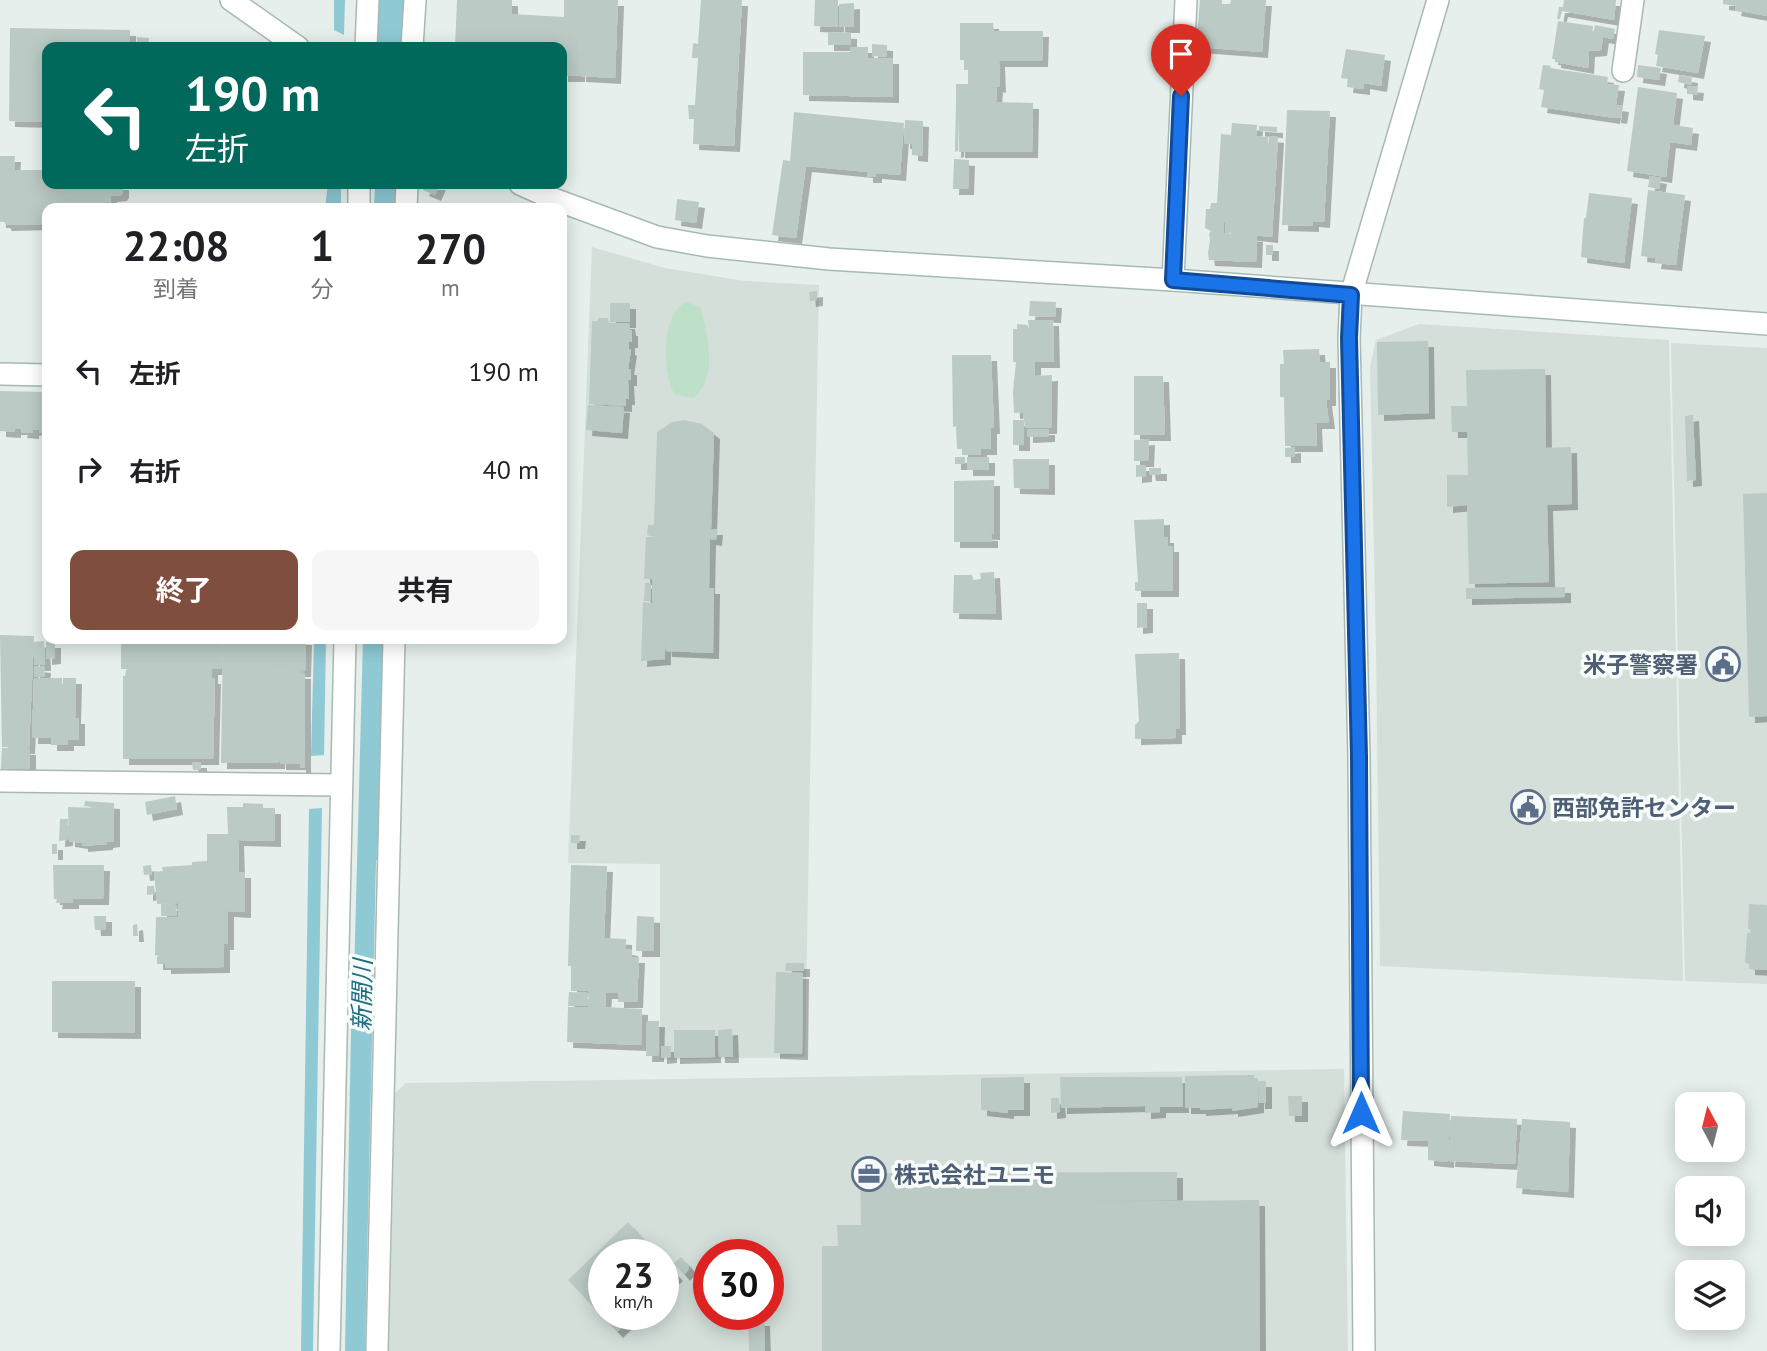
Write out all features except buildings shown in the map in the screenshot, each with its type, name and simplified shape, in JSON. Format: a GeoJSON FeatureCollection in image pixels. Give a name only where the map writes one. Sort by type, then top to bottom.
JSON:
{"type":"FeatureCollection","features":[{"type":"Feature","properties":{"kind":"street"},"geometry":{"type":"LineString","coordinates":[[232,0],[291,42]]}},
{"type":"Feature","properties":{"kind":"street"},"geometry":{"type":"LineString","coordinates":[[366,42],[368,0]]}},
{"type":"Feature","properties":{"kind":"street"},"geometry":{"type":"LineString","coordinates":[[412,42],[415,0]]}},
{"type":"Feature","properties":{"kind":"street"},"geometry":{"type":"LineString","coordinates":[[1173,280],[1186,0]]}},
{"type":"Feature","properties":{"kind":"street"},"geometry":{"type":"LineString","coordinates":[[1363,1351],[1359,757],[1349,338],[1351,295],[1438,0]]}},
{"type":"Feature","properties":{"kind":"street"},"geometry":{"type":"LineString","coordinates":[[1623,71],[1633,0]]}},
{"type":"Feature","properties":{"kind":"street"},"geometry":{"type":"LineString","coordinates":[[531,189],[565,203]]}},
{"type":"Feature","properties":{"kind":"street"},"geometry":{"type":"LineString","coordinates":[[567,204],[657,237],[707,246],[829,259],[1173,280],[1767,324]]}},
{"type":"Feature","properties":{"kind":"street"},"geometry":{"type":"LineString","coordinates":[[0,374],[42,374]]}},
{"type":"Feature","properties":{"kind":"street"},"geometry":{"type":"LineString","coordinates":[[329,1351],[345,644]]}},
{"type":"Feature","properties":{"kind":"street"},"geometry":{"type":"LineString","coordinates":[[377,1351],[394,644]]}},
{"type":"Feature","properties":{"kind":"street"},"geometry":{"type":"LineString","coordinates":[[0,781],[340,785]]}},
{"type":"Feature","properties":{"kind":"shaded area"},"geometry":{"type":"Polygon","coordinates":[[[592,247],[665,268],[745,281],[819,285],[805,1057],[660,1060],[660,864],[568,863],[592,247]]]}},
{"type":"Feature","properties":{"kind":"shaded area","name":"西部免許センター"},"geometry":{"type":"Polygon","coordinates":[[[1419,324],[1669,340],[1683,981],[1380,966],[1370,367],[1376,340],[1419,324]]]}},
{"type":"Feature","properties":{"kind":"shaded area","name":"米子警察署"},"geometry":{"type":"Polygon","coordinates":[[[1671,343],[1767,348],[1767,984],[1685,981],[1671,343]]]}},
{"type":"Feature","properties":{"kind":"shaded area","name":"株式会社ユニモ"},"geometry":{"type":"Polygon","coordinates":[[[1344,1069],[1348,1351],[389,1351],[395,1093],[406,1083],[1344,1069]]]}},
{"type":"Feature","properties":{"kind":"green space"},"geometry":{"type":"Polygon","coordinates":[[[687,302],[700,307],[709,347],[706,380],[694,398],[675,395],[666,359],[668,330],[672,318],[678,308],[687,302]]]}},
{"type":"Feature","properties":{"kind":"water"},"geometry":{"type":"Polygon","coordinates":[[[334,0],[345,0],[344,35],[334,30],[334,0]]]}},
{"type":"Feature","properties":{"kind":"water"},"geometry":{"type":"Polygon","coordinates":[[[378,0],[404,0],[401,42],[378,42],[378,0]]]}},
{"type":"Feature","properties":{"kind":"water"},"geometry":{"type":"Polygon","coordinates":[[[327,189],[341,189],[341,203],[326,203],[327,189]]]}},
{"type":"Feature","properties":{"kind":"water"},"geometry":{"type":"Polygon","coordinates":[[[375,189],[399,189],[398,203],[374,203],[375,189]]]}},
{"type":"Feature","properties":{"kind":"water"},"geometry":{"type":"Polygon","coordinates":[[[314,644],[326,644],[324,755],[311,756],[314,644]]]}},
{"type":"Feature","properties":{"kind":"water","name":"新開川"},"geometry":{"type":"Polygon","coordinates":[[[363,644],[390,644],[384,858],[376,860],[365,1351],[345,1351],[351,1029],[355,1027],[353,1014],[363,644]]]}},
{"type":"Feature","properties":{"kind":"water"},"geometry":{"type":"Polygon","coordinates":[[[322,808],[313,1351],[301,1351],[309,809],[322,808]]]}},
{"type":"Feature","properties":{"kind":"place","name":"米子警察署"},"geometry":{"type":"Point","coordinates":[1723,664]}},
{"type":"Feature","properties":{"kind":"place","name":"西部免許センター"},"geometry":{"type":"Point","coordinates":[1528,807]}},
{"type":"Feature","properties":{"kind":"place","name":"株式会社ユニモ"},"geometry":{"type":"Point","coordinates":[869,1174]}},
{"type":"Feature","properties":{"kind":"route"},"geometry":{"type":"LineString","coordinates":[[1181,96],[1173,280],[1351,295],[1349,338],[1359,757],[1361,1113]]}}]}
